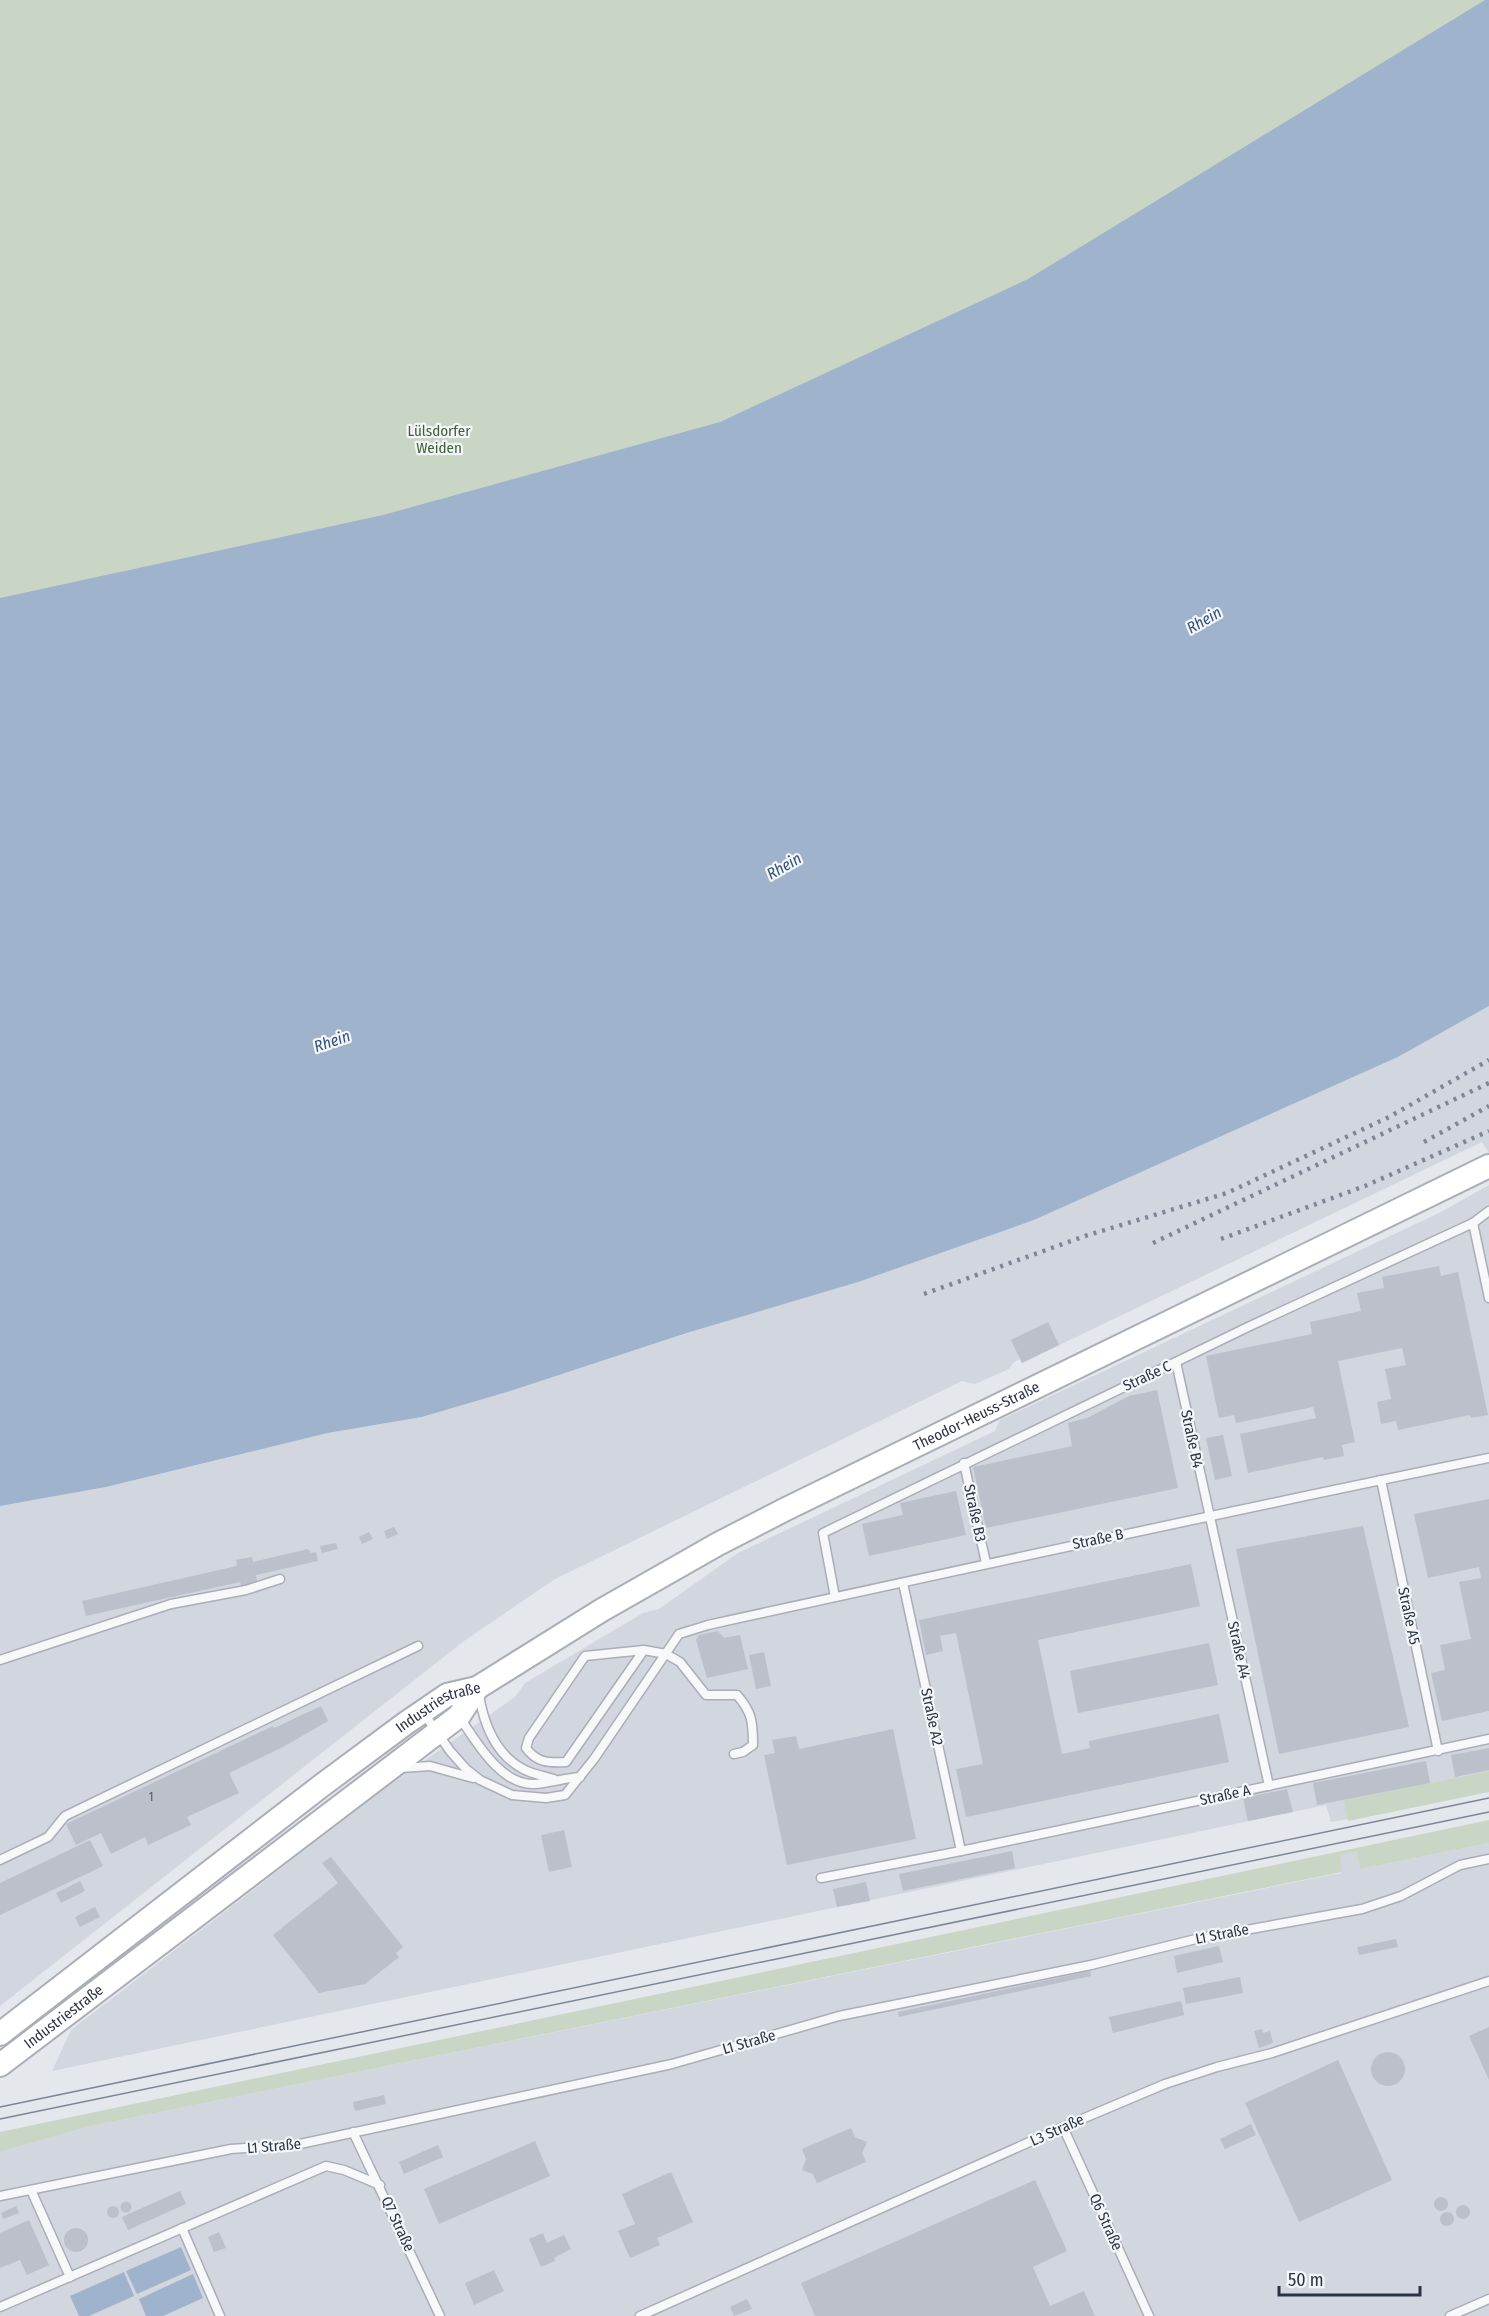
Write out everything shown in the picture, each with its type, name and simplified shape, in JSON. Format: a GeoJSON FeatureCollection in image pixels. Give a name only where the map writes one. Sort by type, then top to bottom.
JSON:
{"type":"FeatureCollection","features":[{"type":"Feature","properties":{"kind":"main road","name":"Theodor-Heuss-Straße"},"geometry":{"type":"LineString","coordinates":[[477,1688],[602,1610],[718,1544],[1489,1166]]}},
{"type":"Feature","properties":{"kind":"main road","name":"Industriestraße"},"geometry":{"type":"LineString","coordinates":[[0,2034],[321,1786],[423,1712],[447,1695],[477,1688]]}},
{"type":"Feature","properties":{"kind":"main road","name":"Industriestraße"},"geometry":{"type":"LineString","coordinates":[[0,2065],[459,1716],[477,1688]]}},
{"type":"Feature","properties":{"kind":"lane","name":"Straße C"},"geometry":{"type":"LineString","coordinates":[[836,1597],[823,1533],[964,1463],[1473,1223],[1489,1211]]}},
{"type":"Feature","properties":{"kind":"lane"},"geometry":{"type":"LineString","coordinates":[[1473,1223],[1489,1298]]}},
{"type":"Feature","properties":{"kind":"lane","name":"Straße B4"},"geometry":{"type":"LineString","coordinates":[[1176,1362],[1209,1515]]}},
{"type":"Feature","properties":{"kind":"lane","name":"Straße B"},"geometry":{"type":"LineString","coordinates":[[480,1780],[512,1795],[546,1798],[565,1795],[594,1760],[679,1634],[708,1625],[986,1563],[1489,1458]]}},
{"type":"Feature","properties":{"kind":"lane","name":"Straße B3"},"geometry":{"type":"LineString","coordinates":[[964,1463],[986,1563]]}},
{"type":"Feature","properties":{"kind":"lane","name":"Straße A5"},"geometry":{"type":"LineString","coordinates":[[1381,1480],[1438,1751]]}},
{"type":"Feature","properties":{"kind":"lane","name":"Straße A4"},"geometry":{"type":"LineString","coordinates":[[1209,1515],[1269,1786]]}},
{"type":"Feature","properties":{"kind":"lane"},"geometry":{"type":"LineString","coordinates":[[0,1660],[171,1604],[246,1590],[280,1579]]}},
{"type":"Feature","properties":{"kind":"lane","name":"Straße A2"},"geometry":{"type":"LineString","coordinates":[[903,1583],[961,1851]]}},
{"type":"Feature","properties":{"kind":"lane"},"geometry":{"type":"LineString","coordinates":[[0,1860],[48,1837],[65,1816],[418,1646]]}},
{"type":"Feature","properties":{"kind":"lane"},"geometry":{"type":"LineString","coordinates":[[644,1650],[566,1762],[547,1763],[532,1756],[526,1748],[529,1738],[585,1656],[644,1650],[666,1654],[680,1662],[706,1695],[737,1695],[749,1709],[753,1728],[753,1744],[743,1752],[734,1754]]}},
{"type":"Feature","properties":{"kind":"lane"},"geometry":{"type":"LineString","coordinates":[[477,1688],[488,1732],[501,1752],[522,1768],[554,1780]]}},
{"type":"Feature","properties":{"kind":"lane"},"geometry":{"type":"LineString","coordinates":[[447,1695],[491,1762],[512,1778],[532,1784],[580,1777]]}},
{"type":"Feature","properties":{"kind":"lane"},"geometry":{"type":"LineString","coordinates":[[423,1712],[466,1769],[480,1780]]}},
{"type":"Feature","properties":{"kind":"lane","name":"Straße A"},"geometry":{"type":"LineString","coordinates":[[821,1878],[961,1851],[1489,1739]]}},
{"type":"Feature","properties":{"kind":"lane"},"geometry":{"type":"LineString","coordinates":[[388,1769],[430,1766],[480,1780]]}},
{"type":"Feature","properties":{"kind":"lane","name":"L1 Straße"},"geometry":{"type":"LineString","coordinates":[[0,2196],[231,2150],[300,2144],[672,2064],[839,2016],[1091,1965],[1196,1939],[1362,1909],[1401,1896],[1460,1865],[1489,1858]]}},
{"type":"Feature","properties":{"kind":"lane","name":"L3 Straße"},"geometry":{"type":"LineString","coordinates":[[640,2316],[1063,2127],[1165,2084],[1217,2067],[1272,2054],[1489,1981]]}},
{"type":"Feature","properties":{"kind":"lane","name":"Q6 Straße"},"geometry":{"type":"LineString","coordinates":[[1063,2127],[1149,2316]]}},
{"type":"Feature","properties":{"kind":"lane","name":"Q7 Straße"},"geometry":{"type":"LineString","coordinates":[[353,2132],[440,2316]]}},
{"type":"Feature","properties":{"kind":"lane"},"geometry":{"type":"LineString","coordinates":[[0,2307],[326,2166],[344,2170],[380,2186]]}},
{"type":"Feature","properties":{"kind":"lane"},"geometry":{"type":"LineString","coordinates":[[31,2190],[70,2277]]}},
{"type":"Feature","properties":{"kind":"lane"},"geometry":{"type":"LineString","coordinates":[[182,2228],[220,2316]]}},
{"type":"Feature","properties":{"kind":"lane"},"geometry":{"type":"LineString","coordinates":[[1450,2316],[1489,2299]]}},
{"type":"Feature","properties":{"kind":"shaded area"},"geometry":{"type":"Polygon","coordinates":[[[1489,1006],[1489,1153],[1482,1142],[1022,1363],[1020,1359],[1014,1362],[1009,1369],[975,1384],[962,1381],[555,1579],[464,1641],[0,2006],[0,1506],[106,1487],[328,1433],[422,1417],[507,1392],[1034,1220],[1398,1057],[1489,1006]]]}},
{"type":"Feature","properties":{"kind":"shaded area"},"geometry":{"type":"Polygon","coordinates":[[[1489,1185],[1489,1771],[1345,1800],[1348,1819],[1331,1822],[1326,1805],[52,2071],[71,2030],[387,1787],[515,1697],[525,1683],[643,1613],[659,1609],[738,1553],[995,1431],[1000,1420],[1439,1213],[1489,1185]]]}},
{"type":"Feature","properties":{"kind":"shaded area"},"geometry":{"type":"Polygon","coordinates":[[[1489,1843],[1489,2316],[0,2316],[0,2152],[91,2126],[1341,1873],[1339,1855],[1357,1852],[1360,1869],[1489,1843]]]}},
{"type":"Feature","properties":{"kind":"green space","name":"Lülsdorfer Weiden"},"geometry":{"type":"Polygon","coordinates":[[[0,0],[1489,0],[0,943],[0,0]]]}},
{"type":"Feature","properties":{"kind":"green space"},"geometry":{"type":"Polygon","coordinates":[[[1489,1771],[1489,1792],[1348,1821],[1344,1800],[1489,1771]]]}},
{"type":"Feature","properties":{"kind":"green space"},"geometry":{"type":"Polygon","coordinates":[[[1489,1820],[1489,1843],[1360,1869],[1357,1852],[1340,1855],[1342,1872],[91,2126],[0,2152],[0,2132],[1489,1820]]]}},
{"type":"Feature","properties":{"kind":"water","name":"Rhein"},"geometry":{"type":"Polygon","coordinates":[[[1485,0],[1489,0],[1489,1006],[1398,1057],[1034,1220],[858,1282],[690,1332],[507,1392],[422,1417],[328,1433],[106,1487],[0,1506],[0,598],[383,515],[720,422],[1028,279],[1485,0]]]}},
{"type":"Feature","properties":{"kind":"water"},"geometry":{"type":"Polygon","coordinates":[[[181,2247],[191,2270],[137,2294],[126,2271],[181,2247]]]}},
{"type":"Feature","properties":{"kind":"water"},"geometry":{"type":"Polygon","coordinates":[[[124,2272],[134,2296],[89,2316],[79,2316],[70,2296],[124,2272]]]}},
{"type":"Feature","properties":{"kind":"water"},"geometry":{"type":"Polygon","coordinates":[[[193,2274],[203,2298],[163,2316],[146,2316],[139,2299],[193,2274]]]}},
{"type":"Feature","properties":{"kind":"building"},"geometry":{"type":"Polygon","coordinates":[[[1439,1266],[1441,1276],[1458,1272],[1488,1415],[1471,1418],[1470,1415],[1398,1430],[1396,1421],[1381,1424],[1377,1402],[1391,1399],[1385,1369],[1406,1365],[1402,1348],[1338,1361],[1355,1442],[1342,1445],[1344,1456],[1324,1460],[1323,1457],[1248,1473],[1240,1434],[1316,1418],[1313,1407],[1236,1423],[1234,1415],[1219,1418],[1206,1356],[1312,1334],[1310,1322],[1361,1311],[1357,1293],[1384,1288],[1382,1277],[1439,1266]]]}},
{"type":"Feature","properties":{"kind":"building"},"geometry":{"type":"Polygon","coordinates":[[[1048,1322],[1059,1345],[1022,1363],[1011,1340],[1048,1322]]]}},
{"type":"Feature","properties":{"kind":"building"},"geometry":{"type":"Polygon","coordinates":[[[1157,1390],[1178,1488],[986,1528],[973,1467],[1072,1446],[1068,1423],[1087,1418],[1129,1396],[1157,1390]]]}},
{"type":"Feature","properties":{"kind":"building"},"geometry":{"type":"Polygon","coordinates":[[[1223,1435],[1232,1476],[1215,1480],[1206,1438],[1223,1435]]]}},
{"type":"Feature","properties":{"kind":"building"},"geometry":{"type":"Polygon","coordinates":[[[956,1491],[966,1535],[869,1556],[862,1524],[903,1515],[900,1503],[956,1491]]]}},
{"type":"Feature","properties":{"kind":"building"},"geometry":{"type":"Polygon","coordinates":[[[1489,1499],[1489,1711],[1442,1721],[1431,1673],[1445,1670],[1440,1645],[1471,1639],[1459,1582],[1481,1578],[1479,1567],[1428,1578],[1414,1514],[1489,1499]]]}},
{"type":"Feature","properties":{"kind":"building"},"geometry":{"type":"Polygon","coordinates":[[[1363,1526],[1409,1727],[1279,1754],[1236,1549],[1363,1526]]]}},
{"type":"Feature","properties":{"kind":"building"},"geometry":{"type":"Polygon","coordinates":[[[394,1527],[398,1534],[387,1539],[384,1531],[394,1527]]]}},
{"type":"Feature","properties":{"kind":"building"},"geometry":{"type":"Polygon","coordinates":[[[369,1532],[373,1539],[362,1544],[359,1537],[369,1532]]]}},
{"type":"Feature","properties":{"kind":"building"},"geometry":{"type":"Polygon","coordinates":[[[336,1543],[338,1549],[322,1553],[320,1546],[336,1543]]]}},
{"type":"Feature","properties":{"kind":"building"},"geometry":{"type":"Polygon","coordinates":[[[308,1549],[311,1553],[316,1552],[318,1561],[256,1575],[258,1585],[242,1588],[240,1582],[86,1616],[82,1601],[237,1566],[236,1560],[252,1557],[253,1562],[308,1549]]]}},
{"type":"Feature","properties":{"kind":"building"},"geometry":{"type":"Polygon","coordinates":[[[1191,1564],[1200,1606],[1038,1640],[1062,1754],[1090,1748],[1089,1741],[1219,1714],[1229,1762],[966,1817],[956,1769],[983,1764],[956,1633],[940,1636],[943,1651],[926,1655],[919,1620],[1191,1564]]]}},
{"type":"Feature","properties":{"kind":"building"},"geometry":{"type":"Polygon","coordinates":[[[718,1631],[724,1638],[740,1635],[748,1669],[707,1678],[696,1640],[699,1635],[718,1631]]]}},
{"type":"Feature","properties":{"kind":"building"},"geometry":{"type":"Polygon","coordinates":[[[1209,1643],[1218,1685],[1078,1713],[1070,1671],[1209,1643]]]}},
{"type":"Feature","properties":{"kind":"building"},"geometry":{"type":"Polygon","coordinates":[[[764,1652],[771,1686],[756,1689],[749,1655],[764,1652]]]}},
{"type":"Feature","properties":{"kind":"building"},"geometry":{"type":"Polygon","coordinates":[[[321,1706],[328,1721],[283,1747],[229,1773],[239,1793],[187,1817],[191,1825],[148,1845],[145,1837],[111,1854],[101,1833],[76,1845],[66,1824],[273,1726],[274,1728],[321,1706]]]}},
{"type":"Feature","properties":{"kind":"building"},"geometry":{"type":"Polygon","coordinates":[[[893,1729],[916,1839],[787,1865],[764,1755],[775,1753],[772,1740],[796,1736],[799,1749],[893,1729]]]}},
{"type":"Feature","properties":{"kind":"building"},"geometry":{"type":"Polygon","coordinates":[[[1489,1748],[1489,1770],[1455,1777],[1451,1755],[1489,1748]]]}},
{"type":"Feature","properties":{"kind":"building"},"geometry":{"type":"Polygon","coordinates":[[[1426,1761],[1430,1783],[1317,1805],[1313,1783],[1426,1761]]]}},
{"type":"Feature","properties":{"kind":"building"},"geometry":{"type":"Polygon","coordinates":[[[1287,1789],[1293,1812],[1248,1821],[1243,1798],[1287,1789]]]}},
{"type":"Feature","properties":{"kind":"building"},"geometry":{"type":"Polygon","coordinates":[[[564,1830],[572,1867],[549,1872],[541,1835],[564,1830]]]}},
{"type":"Feature","properties":{"kind":"building"},"geometry":{"type":"Polygon","coordinates":[[[90,1840],[103,1866],[0,1915],[0,1883],[90,1840]]]}},
{"type":"Feature","properties":{"kind":"building"},"geometry":{"type":"Polygon","coordinates":[[[1012,1851],[1015,1868],[903,1891],[899,1874],[1012,1851]]]}},
{"type":"Feature","properties":{"kind":"building"},"geometry":{"type":"Polygon","coordinates":[[[331,1857],[403,1947],[396,1953],[399,1957],[365,1984],[319,1993],[273,1935],[338,1883],[322,1863],[331,1857]]]}},
{"type":"Feature","properties":{"kind":"building"},"geometry":{"type":"Polygon","coordinates":[[[80,1881],[85,1891],[61,1903],[56,1893],[80,1881]]]}},
{"type":"Feature","properties":{"kind":"building"},"geometry":{"type":"Polygon","coordinates":[[[866,1882],[870,1901],[837,1907],[833,1889],[866,1882]]]}},
{"type":"Feature","properties":{"kind":"building"},"geometry":{"type":"Polygon","coordinates":[[[95,1907],[100,1917],[80,1927],[75,1917],[95,1907]]]}},
{"type":"Feature","properties":{"kind":"building"},"geometry":{"type":"Polygon","coordinates":[[[1396,1939],[1398,1947],[1359,1955],[1357,1947],[1396,1939]]]}},
{"type":"Feature","properties":{"kind":"building"},"geometry":{"type":"Polygon","coordinates":[[[1219,1946],[1223,1962],[1177,1973],[1174,1956],[1219,1946]]]}},
{"type":"Feature","properties":{"kind":"building"},"geometry":{"type":"Polygon","coordinates":[[[1090,1971],[1091,1976],[899,2017],[898,2012],[1090,1971]]]}},
{"type":"Feature","properties":{"kind":"building"},"geometry":{"type":"Polygon","coordinates":[[[1240,1977],[1243,1993],[1186,2004],[1183,1988],[1240,1977]]]}},
{"type":"Feature","properties":{"kind":"building"},"geometry":{"type":"Polygon","coordinates":[[[1181,2001],[1184,2015],[1113,2033],[1109,2017],[1181,2001]]]}},
{"type":"Feature","properties":{"kind":"building"},"geometry":{"type":"Polygon","coordinates":[[[1489,2027],[1489,2080],[1469,2036],[1489,2027]]]}},
{"type":"Feature","properties":{"kind":"building"},"geometry":{"type":"Polygon","coordinates":[[[1262,2029],[1263,2033],[1270,2031],[1273,2043],[1259,2048],[1254,2031],[1262,2029]]]}},
{"type":"Feature","properties":{"kind":"building"},"geometry":{"type":"Polygon","coordinates":[[[1388,2052],[1400,2057],[1405,2069],[1400,2081],[1388,2086],[1376,2081],[1371,2069],[1376,2057],[1388,2052]]]}},
{"type":"Feature","properties":{"kind":"building"},"geometry":{"type":"Polygon","coordinates":[[[1338,2060],[1392,2180],[1299,2222],[1245,2103],[1338,2060]]]}},
{"type":"Feature","properties":{"kind":"building"},"geometry":{"type":"Polygon","coordinates":[[[384,2095],[386,2104],[355,2111],[353,2102],[384,2095]]]}},
{"type":"Feature","properties":{"kind":"building"},"geometry":{"type":"Polygon","coordinates":[[[1251,2124],[1256,2135],[1225,2149],[1220,2139],[1251,2124]]]}},
{"type":"Feature","properties":{"kind":"building"},"geometry":{"type":"Polygon","coordinates":[[[851,2128],[855,2137],[867,2142],[862,2153],[866,2162],[817,2183],[813,2174],[802,2170],[806,2159],[802,2149],[851,2128]]]}},
{"type":"Feature","properties":{"kind":"building"},"geometry":{"type":"Polygon","coordinates":[[[535,2141],[550,2176],[439,2224],[424,2189],[535,2141]]]}},
{"type":"Feature","properties":{"kind":"building"},"geometry":{"type":"Polygon","coordinates":[[[438,2145],[443,2157],[404,2174],[399,2162],[438,2145]]]}},
{"type":"Feature","properties":{"kind":"building"},"geometry":{"type":"Polygon","coordinates":[[[671,2172],[693,2222],[657,2238],[660,2245],[630,2258],[618,2231],[635,2224],[622,2194],[671,2172]]]}},
{"type":"Feature","properties":{"kind":"building"},"geometry":{"type":"Polygon","coordinates":[[[1035,2180],[1067,2251],[1033,2267],[1050,2306],[1084,2291],[1095,2316],[815,2316],[801,2283],[1035,2180]]]}},
{"type":"Feature","properties":{"kind":"building"},"geometry":{"type":"Polygon","coordinates":[[[180,2191],[186,2204],[128,2230],[122,2217],[180,2191]]]}},
{"type":"Feature","properties":{"kind":"building"},"geometry":{"type":"Polygon","coordinates":[[[1438,2197],[1444,2197],[1448,2204],[1444,2211],[1438,2211],[1434,2207],[1434,2201],[1438,2197]]]}},
{"type":"Feature","properties":{"kind":"building"},"geometry":{"type":"Polygon","coordinates":[[[126,2201],[132,2207],[126,2213],[120,2207],[126,2201]]]}},
{"type":"Feature","properties":{"kind":"building"},"geometry":{"type":"Polygon","coordinates":[[[1460,2205],[1466,2205],[1470,2212],[1466,2219],[1460,2219],[1456,2215],[1456,2209],[1460,2205]]]}},
{"type":"Feature","properties":{"kind":"building"},"geometry":{"type":"Polygon","coordinates":[[[16,2206],[19,2213],[3,2219],[1,2213],[16,2206]]]}},
{"type":"Feature","properties":{"kind":"building"},"geometry":{"type":"Polygon","coordinates":[[[113,2206],[119,2212],[113,2218],[107,2212],[113,2206]]]}},
{"type":"Feature","properties":{"kind":"building"},"geometry":{"type":"Polygon","coordinates":[[[1447,2212],[1452,2214],[1454,2219],[1452,2224],[1447,2226],[1442,2224],[1440,2219],[1442,2214],[1447,2212]]]}},
{"type":"Feature","properties":{"kind":"building"},"geometry":{"type":"Polygon","coordinates":[[[29,2220],[49,2265],[27,2275],[20,2260],[0,2268],[0,2233],[29,2220]]]}},
{"type":"Feature","properties":{"kind":"building"},"geometry":{"type":"Polygon","coordinates":[[[76,2228],[84,2232],[88,2240],[84,2248],[76,2252],[68,2248],[64,2240],[68,2232],[76,2228]]]}},
{"type":"Feature","properties":{"kind":"building"},"geometry":{"type":"Polygon","coordinates":[[[219,2232],[226,2248],[214,2252],[208,2237],[219,2232]]]}},
{"type":"Feature","properties":{"kind":"building"},"geometry":{"type":"Polygon","coordinates":[[[543,2233],[547,2243],[564,2235],[571,2249],[554,2258],[555,2261],[541,2267],[529,2239],[543,2233]]]}},
{"type":"Feature","properties":{"kind":"building"},"geometry":{"type":"Polygon","coordinates":[[[494,2270],[504,2291],[474,2305],[465,2283],[494,2270]]]}},
{"type":"Feature","properties":{"kind":"building"},"geometry":{"type":"Polygon","coordinates":[[[747,2299],[752,2309],[734,2316],[730,2307],[747,2299]]]}},
{"type":"Feature","properties":{"kind":"tram line"},"geometry":{"type":"LineString","coordinates":[[0,2107],[1489,1798]]}},
{"type":"Feature","properties":{"kind":"tram line"},"geometry":{"type":"LineString","coordinates":[[0,2119],[1489,1812]]}},
{"type":"Feature","properties":{"kind":"railway"},"geometry":{"type":"LineString","coordinates":[[924,1294],[1085,1236],[1227,1193],[1389,1117],[1489,1060]]}},
{"type":"Feature","properties":{"kind":"railway"},"geometry":{"type":"LineString","coordinates":[[1153,1243],[1489,1083]]}},
{"type":"Feature","properties":{"kind":"railway"},"geometry":{"type":"LineString","coordinates":[[1424,1142],[1489,1106]]}},
{"type":"Feature","properties":{"kind":"railway"},"geometry":{"type":"LineString","coordinates":[[1221,1239],[1365,1186],[1489,1131]]}}]}
